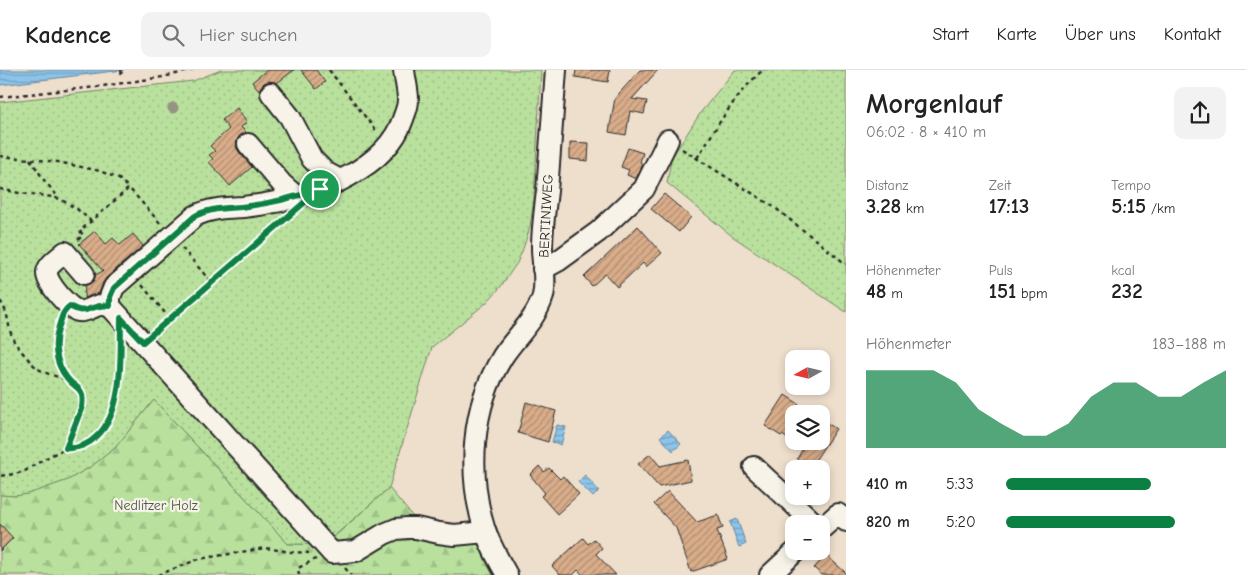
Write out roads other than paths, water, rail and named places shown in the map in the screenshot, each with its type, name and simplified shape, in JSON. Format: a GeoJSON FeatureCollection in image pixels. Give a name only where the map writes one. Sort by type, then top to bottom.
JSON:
{"type":"FeatureCollection","features":[{"type":"Feature","properties":{"kind":"street"},"geometry":{"type":"LineString","coordinates":[[116,312],[110,297],[114,288],[195,216],[206,211],[272,203],[294,206],[320,189],[364,166],[376,157],[396,136],[406,111],[408,101],[404,70]]}},
{"type":"Feature","properties":{"kind":"street","name":"BERTINIWEG"},"geometry":{"type":"LineString","coordinates":[[556,70],[542,247],[543,269],[558,261],[598,232],[644,189],[668,140]]}},
{"type":"Feature","properties":{"kind":"street"},"geometry":{"type":"LineString","coordinates":[[271,93],[290,117],[312,159],[325,172],[340,180]]}},
{"type":"Feature","properties":{"kind":"street"},"geometry":{"type":"LineString","coordinates":[[248,144],[282,184],[294,206]]}},
{"type":"Feature","properties":{"kind":"street"},"geometry":{"type":"LineString","coordinates":[[84,274],[65,252],[48,268],[46,274],[51,285],[76,311],[84,311],[103,305],[116,312],[332,553],[356,551],[396,529],[416,528],[454,535],[486,532]]}},
{"type":"Feature","properties":{"kind":"street"},"geometry":{"type":"LineString","coordinates":[[507,575],[495,555],[479,508],[474,469],[476,429],[492,377],[503,356],[535,315],[539,306],[543,295],[543,269]]}},
{"type":"Feature","properties":{"kind":"street"},"geometry":{"type":"LineString","coordinates":[[754,467],[805,515]]}},
{"type":"Feature","properties":{"kind":"street"},"geometry":{"type":"LineString","coordinates":[[830,521],[838,514],[846,521]]}},
{"type":"Feature","properties":{"kind":"street"},"geometry":{"type":"LineString","coordinates":[[770,575],[786,560]]}},
{"type":"Feature","properties":{"kind":"water"},"geometry":{"type":"Polygon","coordinates":[[[0,70],[123,70],[0,85],[0,70]]]}},
{"type":"Feature","properties":{"kind":"water"},"geometry":{"type":"Polygon","coordinates":[[[557,425],[566,427],[561,445],[552,442],[557,425]]]}},
{"type":"Feature","properties":{"kind":"water"},"geometry":{"type":"Polygon","coordinates":[[[668,430],[681,444],[673,451],[660,437],[668,430]]]}},
{"type":"Feature","properties":{"kind":"water"},"geometry":{"type":"Polygon","coordinates":[[[585,475],[599,491],[593,497],[578,482],[585,475]]]}},
{"type":"Feature","properties":{"kind":"water"},"geometry":{"type":"Polygon","coordinates":[[[737,519],[746,544],[739,547],[730,522],[737,519]]]}},
{"type":"Feature","properties":{"kind":"park label","name":"Nedlitzer Holz"},"geometry":{"type":"Point","coordinates":[156,505]}}]}
